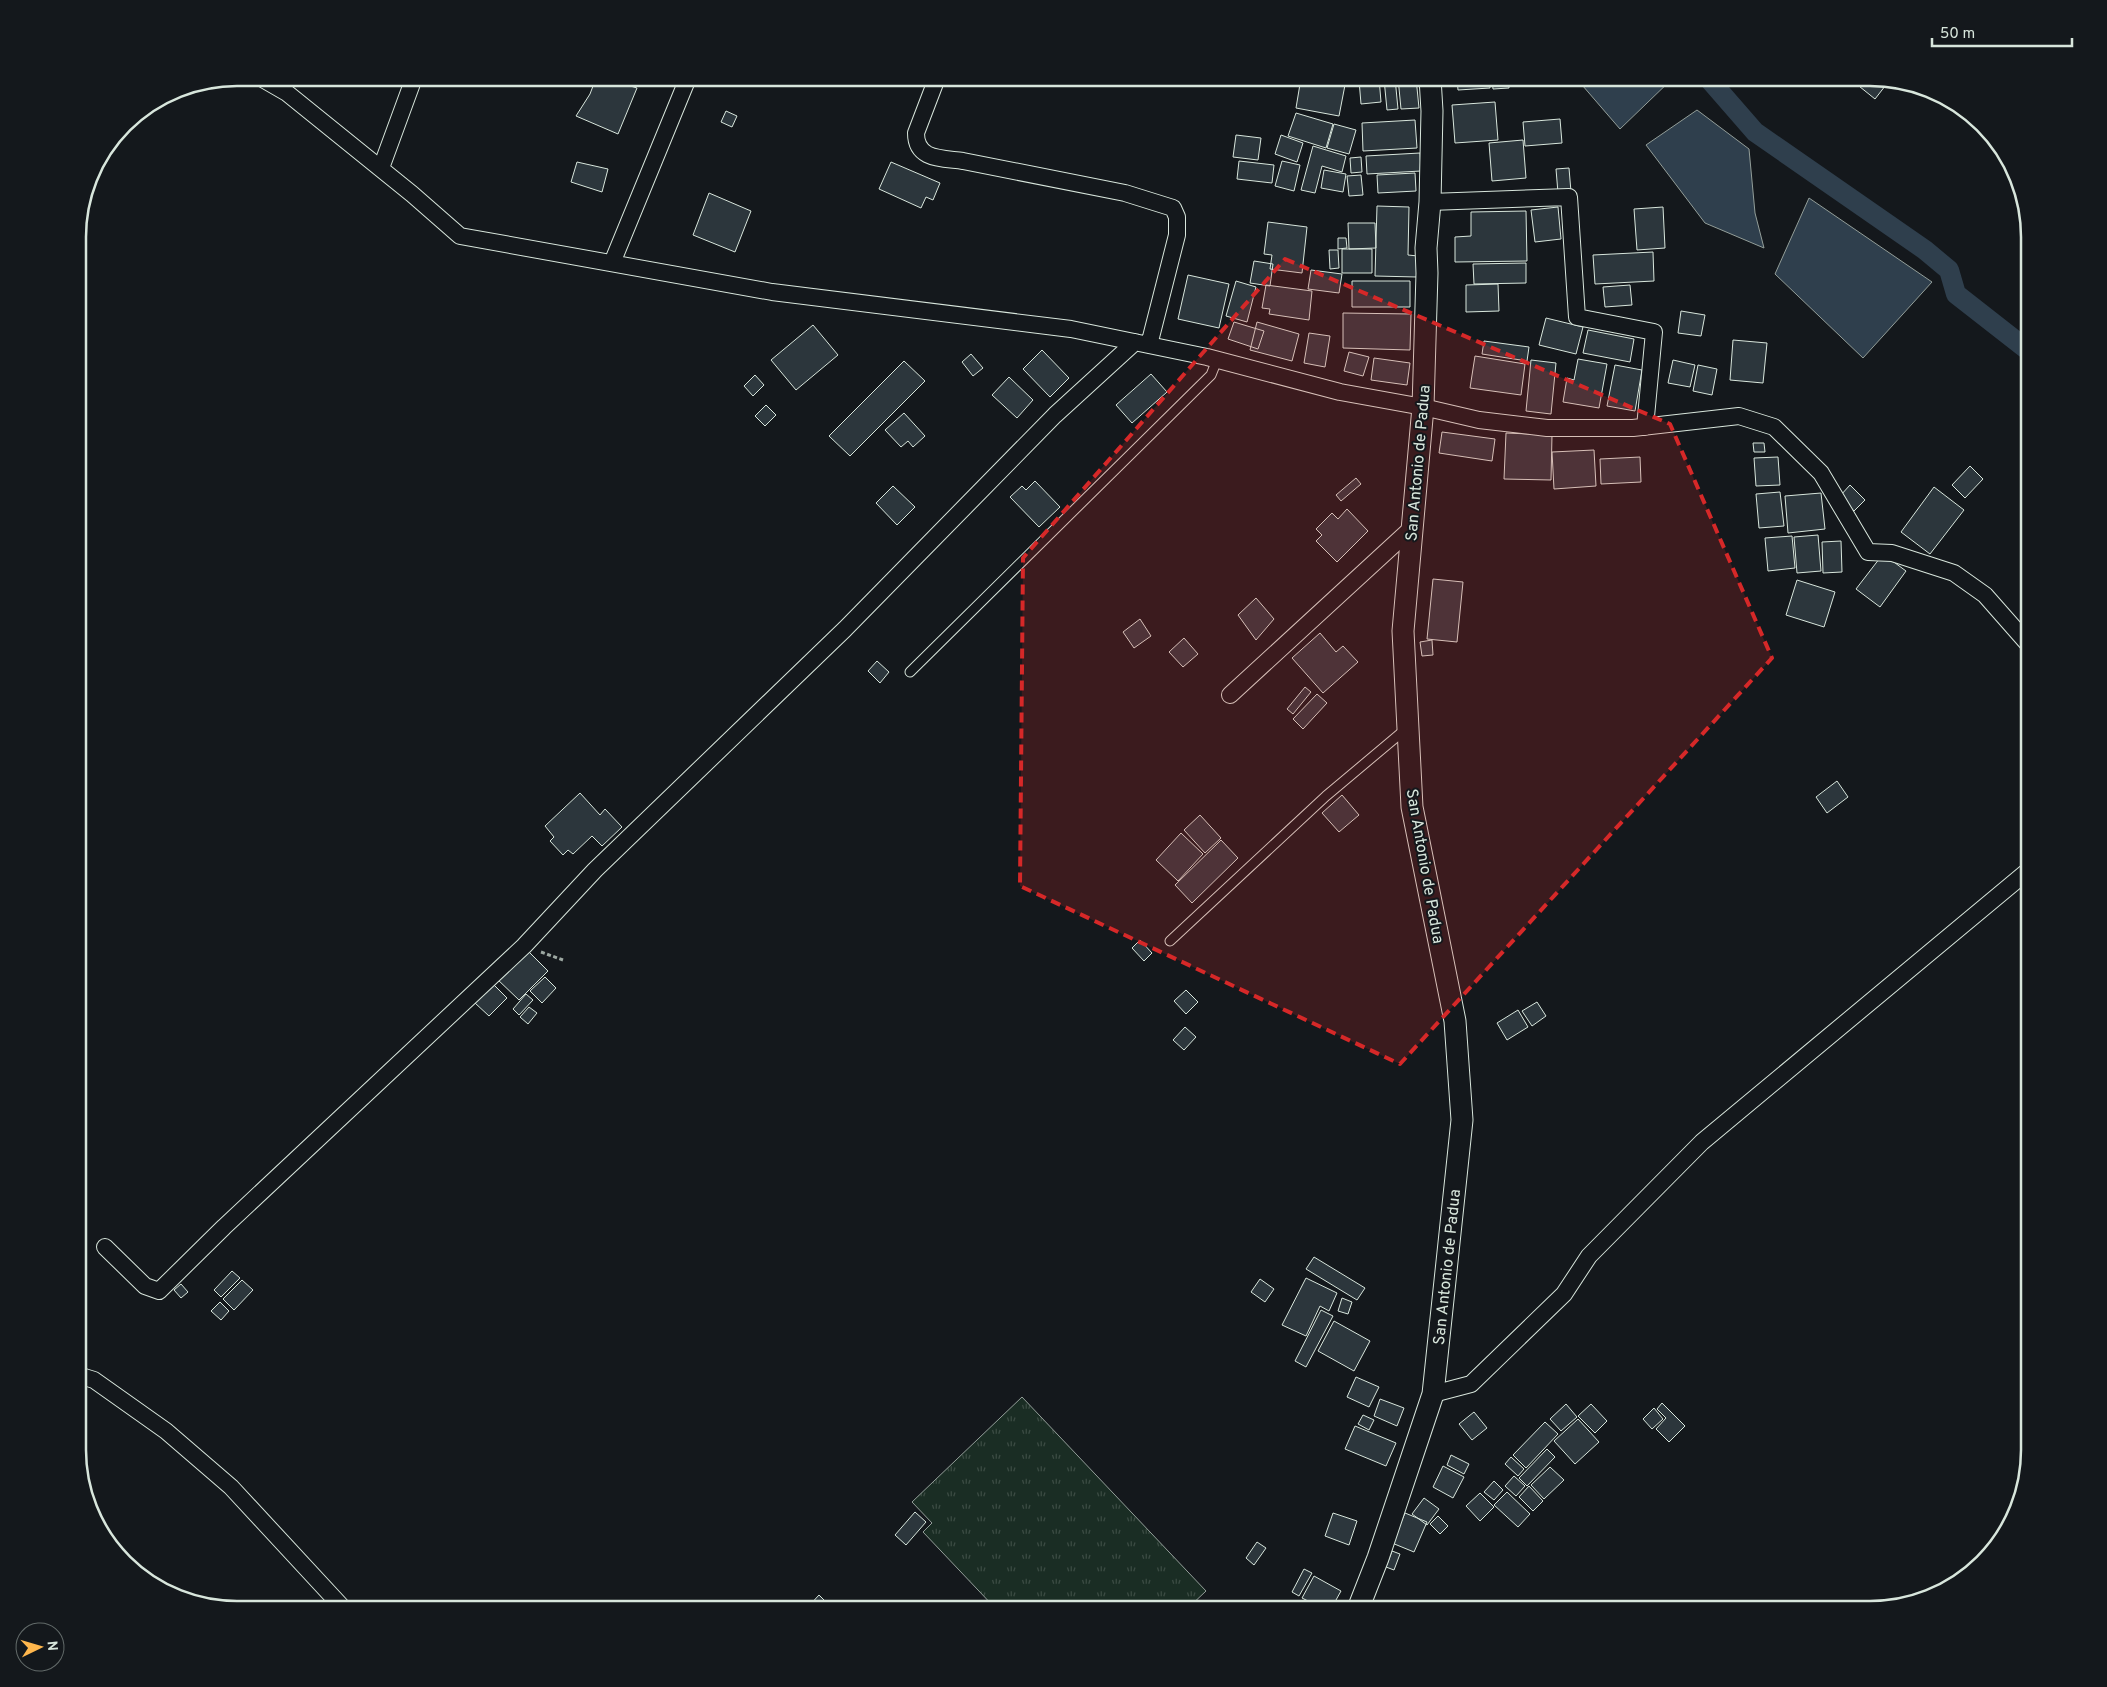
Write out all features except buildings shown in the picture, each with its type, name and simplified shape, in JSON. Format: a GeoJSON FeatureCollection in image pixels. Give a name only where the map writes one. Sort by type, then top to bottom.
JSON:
{"type":"FeatureCollection","features":[{"type":"Feature","properties":{"kind":"street"},"geometry":{"type":"LineString","coordinates":[[275,86],[287,93],[381,168],[460,236],[772,292],[1071,329],[1217,360],[1340,392],[1423,407],[1479,420],[1547,428],[1645,428],[1739,416],[1774,427],[1821,473],[1868,552],[1892,553],[1954,573],[1985,595],[2021,635]]}},
{"type":"Feature","properties":{"kind":"street"},"geometry":{"type":"LineString","coordinates":[[381,168],[411,86]]}},
{"type":"Feature","properties":{"kind":"street"},"geometry":{"type":"LineString","coordinates":[[612,263],[685,86]]}},
{"type":"Feature","properties":{"kind":"street"},"geometry":{"type":"LineString","coordinates":[[104,1247],[145,1286],[159,1290],[524,946],[595,870],[845,629],[1055,415],[1142,344],[1177,235],[1177,217],[1173,208],[1125,193],[963,161],[936,158],[921,152],[916,142],[916,133],[934,86]]}},
{"type":"Feature","properties":{"kind":"street","name":"San Antonio de Padua"},"geometry":{"type":"LineString","coordinates":[[1361,1601],[1434,1394],[1462,1120],[1454,1022],[1412,807],[1403,631],[1423,407],[1426,248],[1430,202],[1432,111],[1430,86]]}},
{"type":"Feature","properties":{"kind":"street"},"geometry":{"type":"LineString","coordinates":[[1430,202],[1569,197],[1577,317],[1654,332],[1645,428]]}},
{"type":"Feature","properties":{"kind":"street"},"geometry":{"type":"LineString","coordinates":[[1230,695],[1412,527]]}},
{"type":"Feature","properties":{"kind":"street"},"geometry":{"type":"LineString","coordinates":[[1434,1394],[1471,1384],[1564,1294],[1589,1256],[1702,1142],[2021,877]]}},
{"type":"Feature","properties":{"kind":"street"},"geometry":{"type":"LineString","coordinates":[[87,1378],[94,1380],[166,1431],[231,1487],[336,1601]]}},
{"type":"Feature","properties":{"kind":"lane"},"geometry":{"type":"LineString","coordinates":[[910,672],[1211,375],[1217,360]]}},
{"type":"Feature","properties":{"kind":"lane"},"geometry":{"type":"LineString","coordinates":[[1170,941],[1326,796],[1409,726]]}},
{"type":"Feature","properties":{"kind":"highlighted area"},"geometry":{"type":"Polygon","coordinates":[[[1285,259],[1670,424],[1772,658],[1400,1064],[1020,886],[1023,558],[1285,259]]]}},
{"type":"Feature","properties":{"kind":"green space"},"geometry":{"type":"Polygon","coordinates":[[[1022,1397],[1206,1591],[1195,1601],[988,1601],[923,1532],[932,1523],[912,1502],[1022,1397]]]}},
{"type":"Feature","properties":{"kind":"water"},"geometry":{"type":"Polygon","coordinates":[[[1583,86],[1665,86],[1620,129],[1583,86]]]}},
{"type":"Feature","properties":{"kind":"water"},"geometry":{"type":"Polygon","coordinates":[[[1697,110],[1749,149],[1755,213],[1764,248],[1705,223],[1646,145],[1697,110]]]}},
{"type":"Feature","properties":{"kind":"water"},"geometry":{"type":"Polygon","coordinates":[[[1809,198],[1932,282],[1863,358],[1775,274],[1809,198]]]}},
{"type":"Feature","properties":{"kind":"waterway"},"geometry":{"type":"LineString","coordinates":[[1715,86],[1755,132],[1925,250],[1949,270],[1956,294],[2021,345]]}}]}
